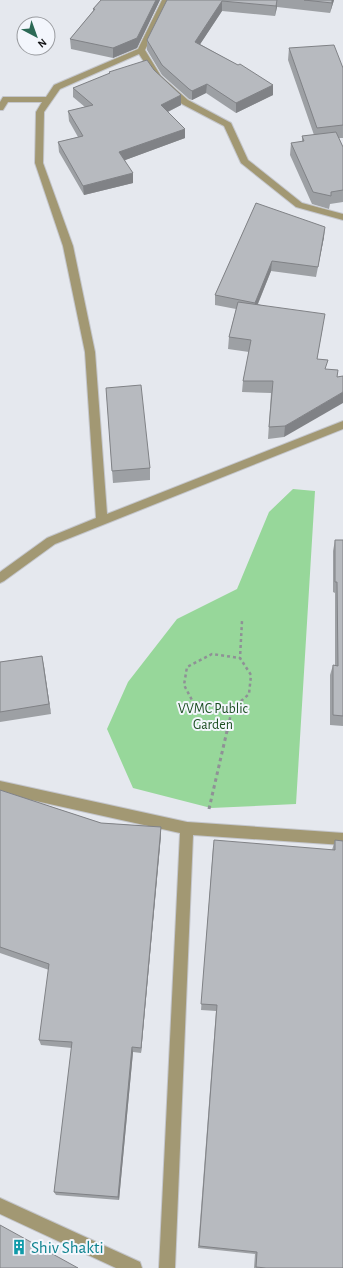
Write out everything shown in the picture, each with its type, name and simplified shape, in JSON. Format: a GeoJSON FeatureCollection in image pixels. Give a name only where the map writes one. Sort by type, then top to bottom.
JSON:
{"type":"FeatureCollection","features":[{"type":"Feature","properties":{"kind":"street"},"geometry":{"type":"LineString","coordinates":[[102,521],[90,352],[68,246],[39,164],[40,112],[57,87],[141,50],[166,0]]}},
{"type":"Feature","properties":{"kind":"street"},"geometry":{"type":"LineString","coordinates":[[141,50],[158,76],[185,102],[228,125],[244,161],[299,205],[343,217]]}},
{"type":"Feature","properties":{"kind":"street"},"geometry":{"type":"LineString","coordinates":[[0,108],[6,98],[48,100]]}},
{"type":"Feature","properties":{"kind":"street"},"geometry":{"type":"LineString","coordinates":[[0,578],[51,541],[343,425]]}},
{"type":"Feature","properties":{"kind":"street"},"geometry":{"type":"LineString","coordinates":[[0,787],[187,828],[343,839]]}},
{"type":"Feature","properties":{"kind":"street"},"geometry":{"type":"LineString","coordinates":[[167,1268],[187,828]]}},
{"type":"Feature","properties":{"kind":"street"},"geometry":{"type":"LineString","coordinates":[[0,1206],[134,1268]]}},
{"type":"Feature","properties":{"kind":"path"},"geometry":{"type":"LineString","coordinates":[[204,829],[232,709],[249,694],[251,675],[240,658],[242,621]]}},
{"type":"Feature","properties":{"kind":"path"},"geometry":{"type":"LineString","coordinates":[[232,709],[193,702],[184,685],[188,666],[212,654],[240,658]]}},
{"type":"Feature","properties":{"kind":"green space","name":"VVMC Public Garden"},"geometry":{"type":"Polygon","coordinates":[[[293,489],[315,491],[296,804],[211,808],[133,788],[107,729],[128,682],[177,619],[237,589],[269,512],[293,489]]]}},
{"type":"Feature","properties":{"kind":"building"},"geometry":{"type":"Polygon","coordinates":[[[101,0],[156,0],[137,38],[113,48],[70,39],[101,0]]]}},
{"type":"Feature","properties":{"kind":"building"},"geometry":{"type":"Polygon","coordinates":[[[167,0],[277,0],[276,6],[222,1],[195,42],[238,65],[240,64],[273,85],[236,103],[207,84],[192,91],[189,89],[162,65],[147,40],[167,0]]]}},
{"type":"Feature","properties":{"kind":"building"},"geometry":{"type":"Polygon","coordinates":[[[304,0],[332,0],[332,3],[304,0]]]}},
{"type":"Feature","properties":{"kind":"building"},"geometry":{"type":"Polygon","coordinates":[[[334,45],[343,68],[343,125],[317,128],[289,48],[334,45]]]}},
{"type":"Feature","properties":{"kind":"building"},"geometry":{"type":"Polygon","coordinates":[[[147,60],[154,70],[181,95],[161,105],[185,129],[119,152],[133,173],[83,186],[58,142],[83,136],[68,111],[93,105],[73,88],[110,73],[109,72],[147,60]]]}},
{"type":"Feature","properties":{"kind":"building"},"geometry":{"type":"Polygon","coordinates":[[[336,132],[343,147],[343,190],[331,192],[331,196],[313,192],[291,143],[304,141],[302,136],[336,132]]]}},
{"type":"Feature","properties":{"kind":"building"},"geometry":{"type":"Polygon","coordinates":[[[256,203],[325,227],[318,267],[272,261],[255,303],[215,295],[256,203]]]}},
{"type":"Feature","properties":{"kind":"building"},"geometry":{"type":"Polygon","coordinates":[[[238,302],[325,314],[317,359],[328,360],[325,369],[338,370],[337,377],[343,376],[343,392],[285,426],[269,427],[273,381],[243,381],[251,340],[229,337],[238,302]]]}},
{"type":"Feature","properties":{"kind":"building"},"geometry":{"type":"Polygon","coordinates":[[[141,385],[150,468],[112,471],[106,388],[141,385]]]}},
{"type":"Feature","properties":{"kind":"building"},"geometry":{"type":"Polygon","coordinates":[[[335,540],[343,540],[343,716],[333,715],[333,665],[338,666],[335,540]]]}},
{"type":"Feature","properties":{"kind":"building"},"geometry":{"type":"Polygon","coordinates":[[[42,656],[49,704],[0,712],[0,662],[42,656]]]}},
{"type":"Feature","properties":{"kind":"building"},"geometry":{"type":"Polygon","coordinates":[[[0,790],[101,823],[161,827],[141,1048],[132,1047],[118,1197],[54,1192],[72,1042],[39,1040],[49,964],[0,947],[0,790]]]}},
{"type":"Feature","properties":{"kind":"building"},"geometry":{"type":"Polygon","coordinates":[[[214,840],[335,850],[335,840],[343,841],[343,1268],[256,1267],[257,1252],[199,1246],[217,1005],[201,1004],[214,840]]]}},
{"type":"Feature","properties":{"kind":"building","name":"Shiv Shakti"},"geometry":{"type":"Polygon","coordinates":[[[0,1225],[78,1268],[0,1268],[0,1225]]]}},
{"type":"Feature","properties":{"kind":"place","name":"Shiv Shakti"},"geometry":{"type":"Point","coordinates":[19,1247]}}]}
